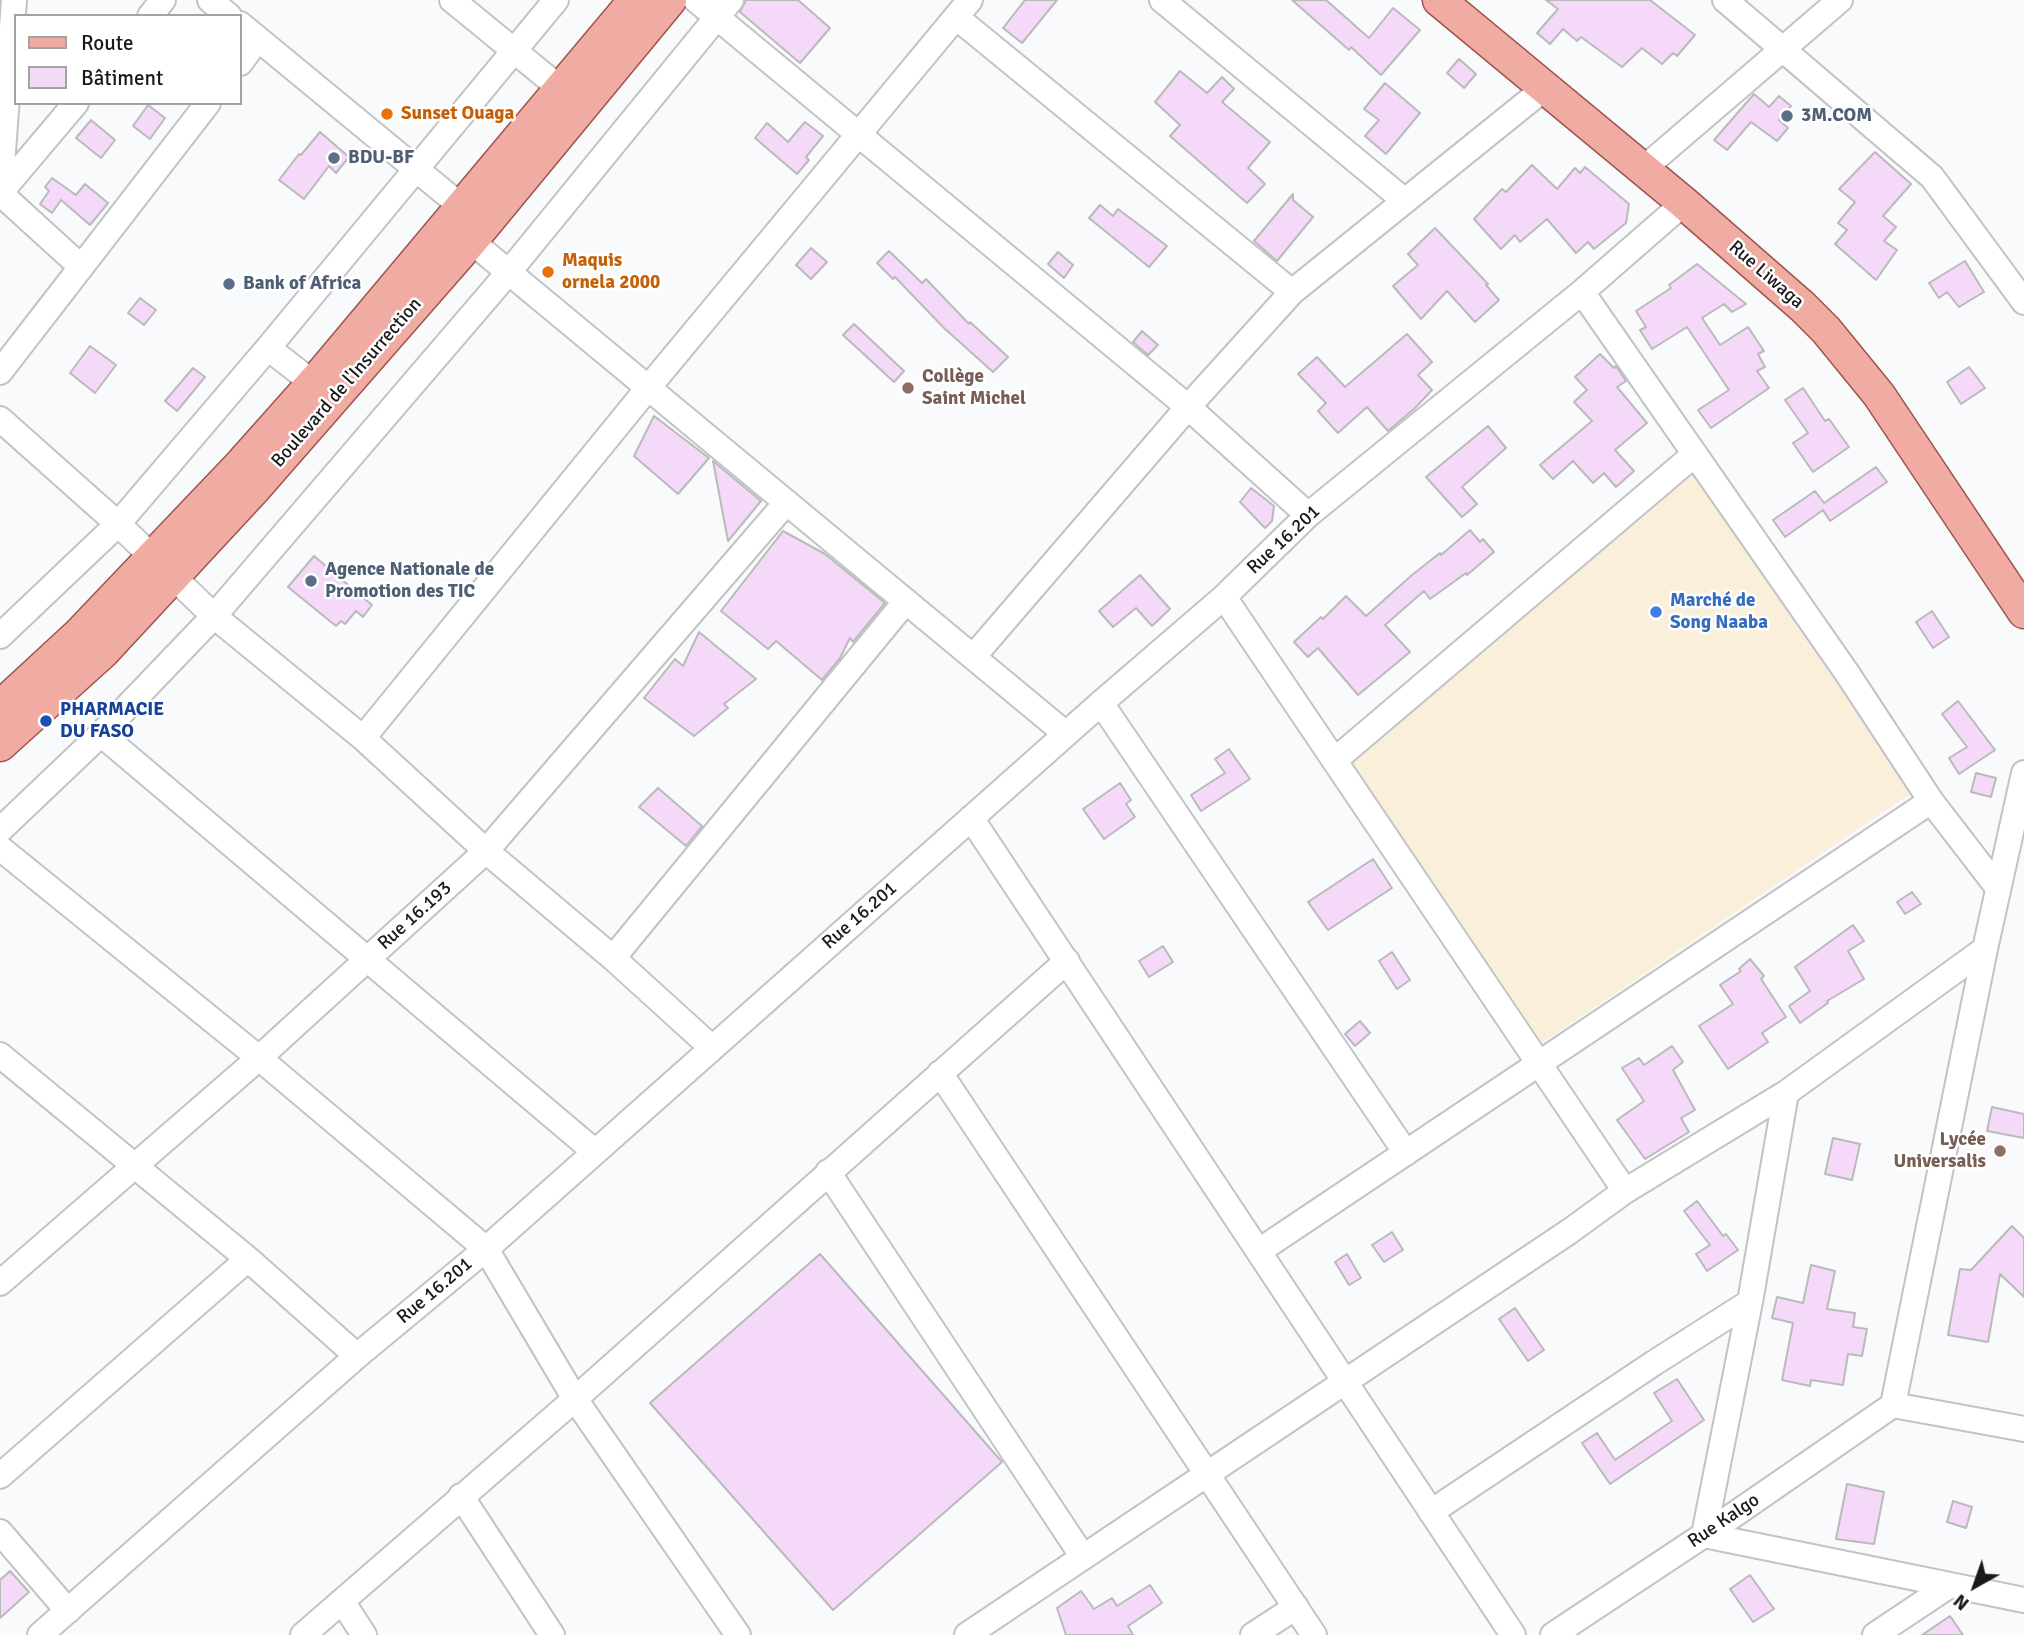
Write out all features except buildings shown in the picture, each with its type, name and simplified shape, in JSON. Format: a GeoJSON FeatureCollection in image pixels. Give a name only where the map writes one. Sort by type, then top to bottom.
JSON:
{"type":"FeatureCollection","features":[{"type":"Feature","properties":{"kind":"main road","name":"Boulevard de l'Insurrection"},"geometry":{"type":"LineString","coordinates":[[0,745],[103,652],[162,568],[313,383],[635,0]]}},
{"type":"Feature","properties":{"kind":"main road","name":"Boulevard de l'Insurrection"},"geometry":{"type":"LineString","coordinates":[[0,707],[79,634],[162,568],[265,478],[471,241],[670,0]]}},
{"type":"Feature","properties":{"kind":"main road","name":"Rue Liwaga"},"geometry":{"type":"LineString","coordinates":[[1439,0],[1684,203],[1803,307],[1844,349],[1879,395],[2024,612]]}},
{"type":"Feature","properties":{"kind":"street"},"geometry":{"type":"LineString","coordinates":[[0,193],[14,0]]}},
{"type":"Feature","properties":{"kind":"street"},"geometry":{"type":"LineString","coordinates":[[152,14],[163,0]]}},
{"type":"Feature","properties":{"kind":"street"},"geometry":{"type":"LineString","coordinates":[[209,0],[226,14]]}},
{"type":"Feature","properties":{"kind":"street"},"geometry":{"type":"LineString","coordinates":[[452,0],[561,89]]}},
{"type":"Feature","properties":{"kind":"street"},"geometry":{"type":"LineString","coordinates":[[0,636],[117,524],[268,348],[556,0]]}},
{"type":"Feature","properties":{"kind":"street"},"geometry":{"type":"LineString","coordinates":[[696,0],[724,9],[858,135],[1188,407],[1308,515]]}},
{"type":"Feature","properties":{"kind":"street"},"geometry":{"type":"LineString","coordinates":[[1162,0],[1405,201]]}},
{"type":"Feature","properties":{"kind":"street"},"geometry":{"type":"LineString","coordinates":[[1725,0],[1933,177],[2024,302]]}},
{"type":"Feature","properties":{"kind":"street"},"geometry":{"type":"LineString","coordinates":[[1642,170],[1840,0]]}},
{"type":"Feature","properties":{"kind":"street"},"geometry":{"type":"LineString","coordinates":[[363,738],[963,8],[1292,292]]}},
{"type":"Feature","properties":{"kind":"street"},"geometry":{"type":"LineString","coordinates":[[0,830],[101,734],[214,616],[508,273],[724,9]]}},
{"type":"Feature","properties":{"kind":"street"},"geometry":{"type":"LineString","coordinates":[[242,56],[249,32],[462,207]]}},
{"type":"Feature","properties":{"kind":"street"},"geometry":{"type":"LineString","coordinates":[[973,657],[1188,407],[1292,292],[1545,88]]}},
{"type":"Feature","properties":{"kind":"street"},"geometry":{"type":"LineString","coordinates":[[0,193],[74,105]]}},
{"type":"Feature","properties":{"kind":"street"},"geometry":{"type":"LineString","coordinates":[[0,372],[206,105]]}},
{"type":"Feature","properties":{"kind":"street"},"geometry":{"type":"LineString","coordinates":[[0,193],[80,266]]}},
{"type":"Feature","properties":{"kind":"street","name":"Rue 16.201"},"geometry":{"type":"LineString","coordinates":[[40,1635],[357,1356],[486,1249],[711,1047],[1224,597],[1308,515],[1582,292],[1684,203]]}},
{"type":"Feature","properties":{"kind":"street"},"geometry":{"type":"LineString","coordinates":[[471,241],[1066,734]]}},
{"type":"Feature","properties":{"kind":"street"},"geometry":{"type":"LineString","coordinates":[[1582,292],[1847,673],[1931,801],[1998,888]]}},
{"type":"Feature","properties":{"kind":"street"},"geometry":{"type":"LineString","coordinates":[[268,348],[313,383]]}},
{"type":"Feature","properties":{"kind":"street"},"geometry":{"type":"LineString","coordinates":[[0,419],[214,616],[363,738],[486,851],[613,958],[711,1047]]}},
{"type":"Feature","properties":{"kind":"street"},"geometry":{"type":"LineString","coordinates":[[1335,760],[1695,454]]}},
{"type":"Feature","properties":{"kind":"street","name":"Rue 16.193"},"geometry":{"type":"LineString","coordinates":[[0,1283],[259,1058],[486,851],[785,503]]}},
{"type":"Feature","properties":{"kind":"street"},"geometry":{"type":"LineString","coordinates":[[1224,597],[1625,1191]]}},
{"type":"Feature","properties":{"kind":"street"},"geometry":{"type":"LineString","coordinates":[[613,958],[906,601]]}},
{"type":"Feature","properties":{"kind":"street"},"geometry":{"type":"LineString","coordinates":[[1101,703],[1406,1153]]}},
{"type":"Feature","properties":{"kind":"street"},"geometry":{"type":"LineString","coordinates":[[101,734],[594,1151]]}},
{"type":"Feature","properties":{"kind":"street"},"geometry":{"type":"LineString","coordinates":[[2024,773],[1984,949],[1893,1405],[2024,1429]]}},
{"type":"Feature","properties":{"kind":"street"},"geometry":{"type":"LineString","coordinates":[[1259,1251],[1931,801]]}},
{"type":"Feature","properties":{"kind":"street"},"geometry":{"type":"LineString","coordinates":[[971,818],[1513,1635]]}},
{"type":"Feature","properties":{"kind":"street"},"geometry":{"type":"LineString","coordinates":[[0,848],[259,1058],[486,1249],[575,1399],[738,1635]]}},
{"type":"Feature","properties":{"kind":"street"},"geometry":{"type":"LineString","coordinates":[[967,1635],[1570,1231],[1625,1191],[1786,1093],[1984,949]]}},
{"type":"Feature","properties":{"kind":"street"},"geometry":{"type":"LineString","coordinates":[[303,1635],[575,1399],[1067,961]]}},
{"type":"Feature","properties":{"kind":"street"},"geometry":{"type":"LineString","coordinates":[[1,1058],[248,1259],[357,1356]]}},
{"type":"Feature","properties":{"kind":"street"},"geometry":{"type":"LineString","coordinates":[[940,1073],[1314,1635]]}},
{"type":"Feature","properties":{"kind":"street"},"geometry":{"type":"LineString","coordinates":[[1786,1093],[1750,1302],[1704,1535],[2024,1601]]}},
{"type":"Feature","properties":{"kind":"street"},"geometry":{"type":"LineString","coordinates":[[828,1172],[1083,1557]]}},
{"type":"Feature","properties":{"kind":"street"},"geometry":{"type":"LineString","coordinates":[[0,1476],[248,1259]]}},
{"type":"Feature","properties":{"kind":"street"},"geometry":{"type":"LineString","coordinates":[[1432,1512],[1750,1302]]}},
{"type":"Feature","properties":{"kind":"street","name":"Rue Kalgo"},"geometry":{"type":"LineString","coordinates":[[1553,1635],[1893,1405]]}},
{"type":"Feature","properties":{"kind":"street"},"geometry":{"type":"LineString","coordinates":[[461,1496],[552,1635]]}},
{"type":"Feature","properties":{"kind":"street"},"geometry":{"type":"LineString","coordinates":[[0,1532],[68,1611]]}},
{"type":"Feature","properties":{"kind":"street"},"geometry":{"type":"LineString","coordinates":[[1875,1635],[1950,1585]]}},
{"type":"Feature","properties":{"kind":"street"},"geometry":{"type":"LineString","coordinates":[[342,1601],[364,1635]]}},
{"type":"Feature","properties":{"kind":"street"},"geometry":{"type":"LineString","coordinates":[[1253,1635],[1296,1607]]}},
{"type":"Feature","properties":{"kind":"shaded area","name":"Marché de Song Naaba"},"geometry":{"type":"Polygon","coordinates":[[[1695,466],[1910,794],[1542,1043],[1348,757],[1695,466]]]}},
{"type":"Feature","properties":{"kind":"place","name":"Sunset Ouaga"},"geometry":{"type":"Point","coordinates":[387,114]}},
{"type":"Feature","properties":{"kind":"place","name":"3M.COM"},"geometry":{"type":"Point","coordinates":[1787,116]}},
{"type":"Feature","properties":{"kind":"place","name":"BDU-BF"},"geometry":{"type":"Point","coordinates":[334,158]}},
{"type":"Feature","properties":{"kind":"place","name":"Maquis ornela 2000"},"geometry":{"type":"Point","coordinates":[548,272]}},
{"type":"Feature","properties":{"kind":"place","name":"Bank of Africa"},"geometry":{"type":"Point","coordinates":[229,284]}},
{"type":"Feature","properties":{"kind":"place","name":"Collège Saint Michel"},"geometry":{"type":"Point","coordinates":[908,388]}},
{"type":"Feature","properties":{"kind":"place","name":"Agence Nationale de Promotion des TIC"},"geometry":{"type":"Point","coordinates":[311,581]}},
{"type":"Feature","properties":{"kind":"place","name":"Marché de Song Naaba"},"geometry":{"type":"Point","coordinates":[1656,612]}},
{"type":"Feature","properties":{"kind":"place","name":"PHARMACIE DU FASO"},"geometry":{"type":"Point","coordinates":[46,721]}},
{"type":"Feature","properties":{"kind":"place","name":"Lycée Universalis"},"geometry":{"type":"Point","coordinates":[2000,1151]}}]}
